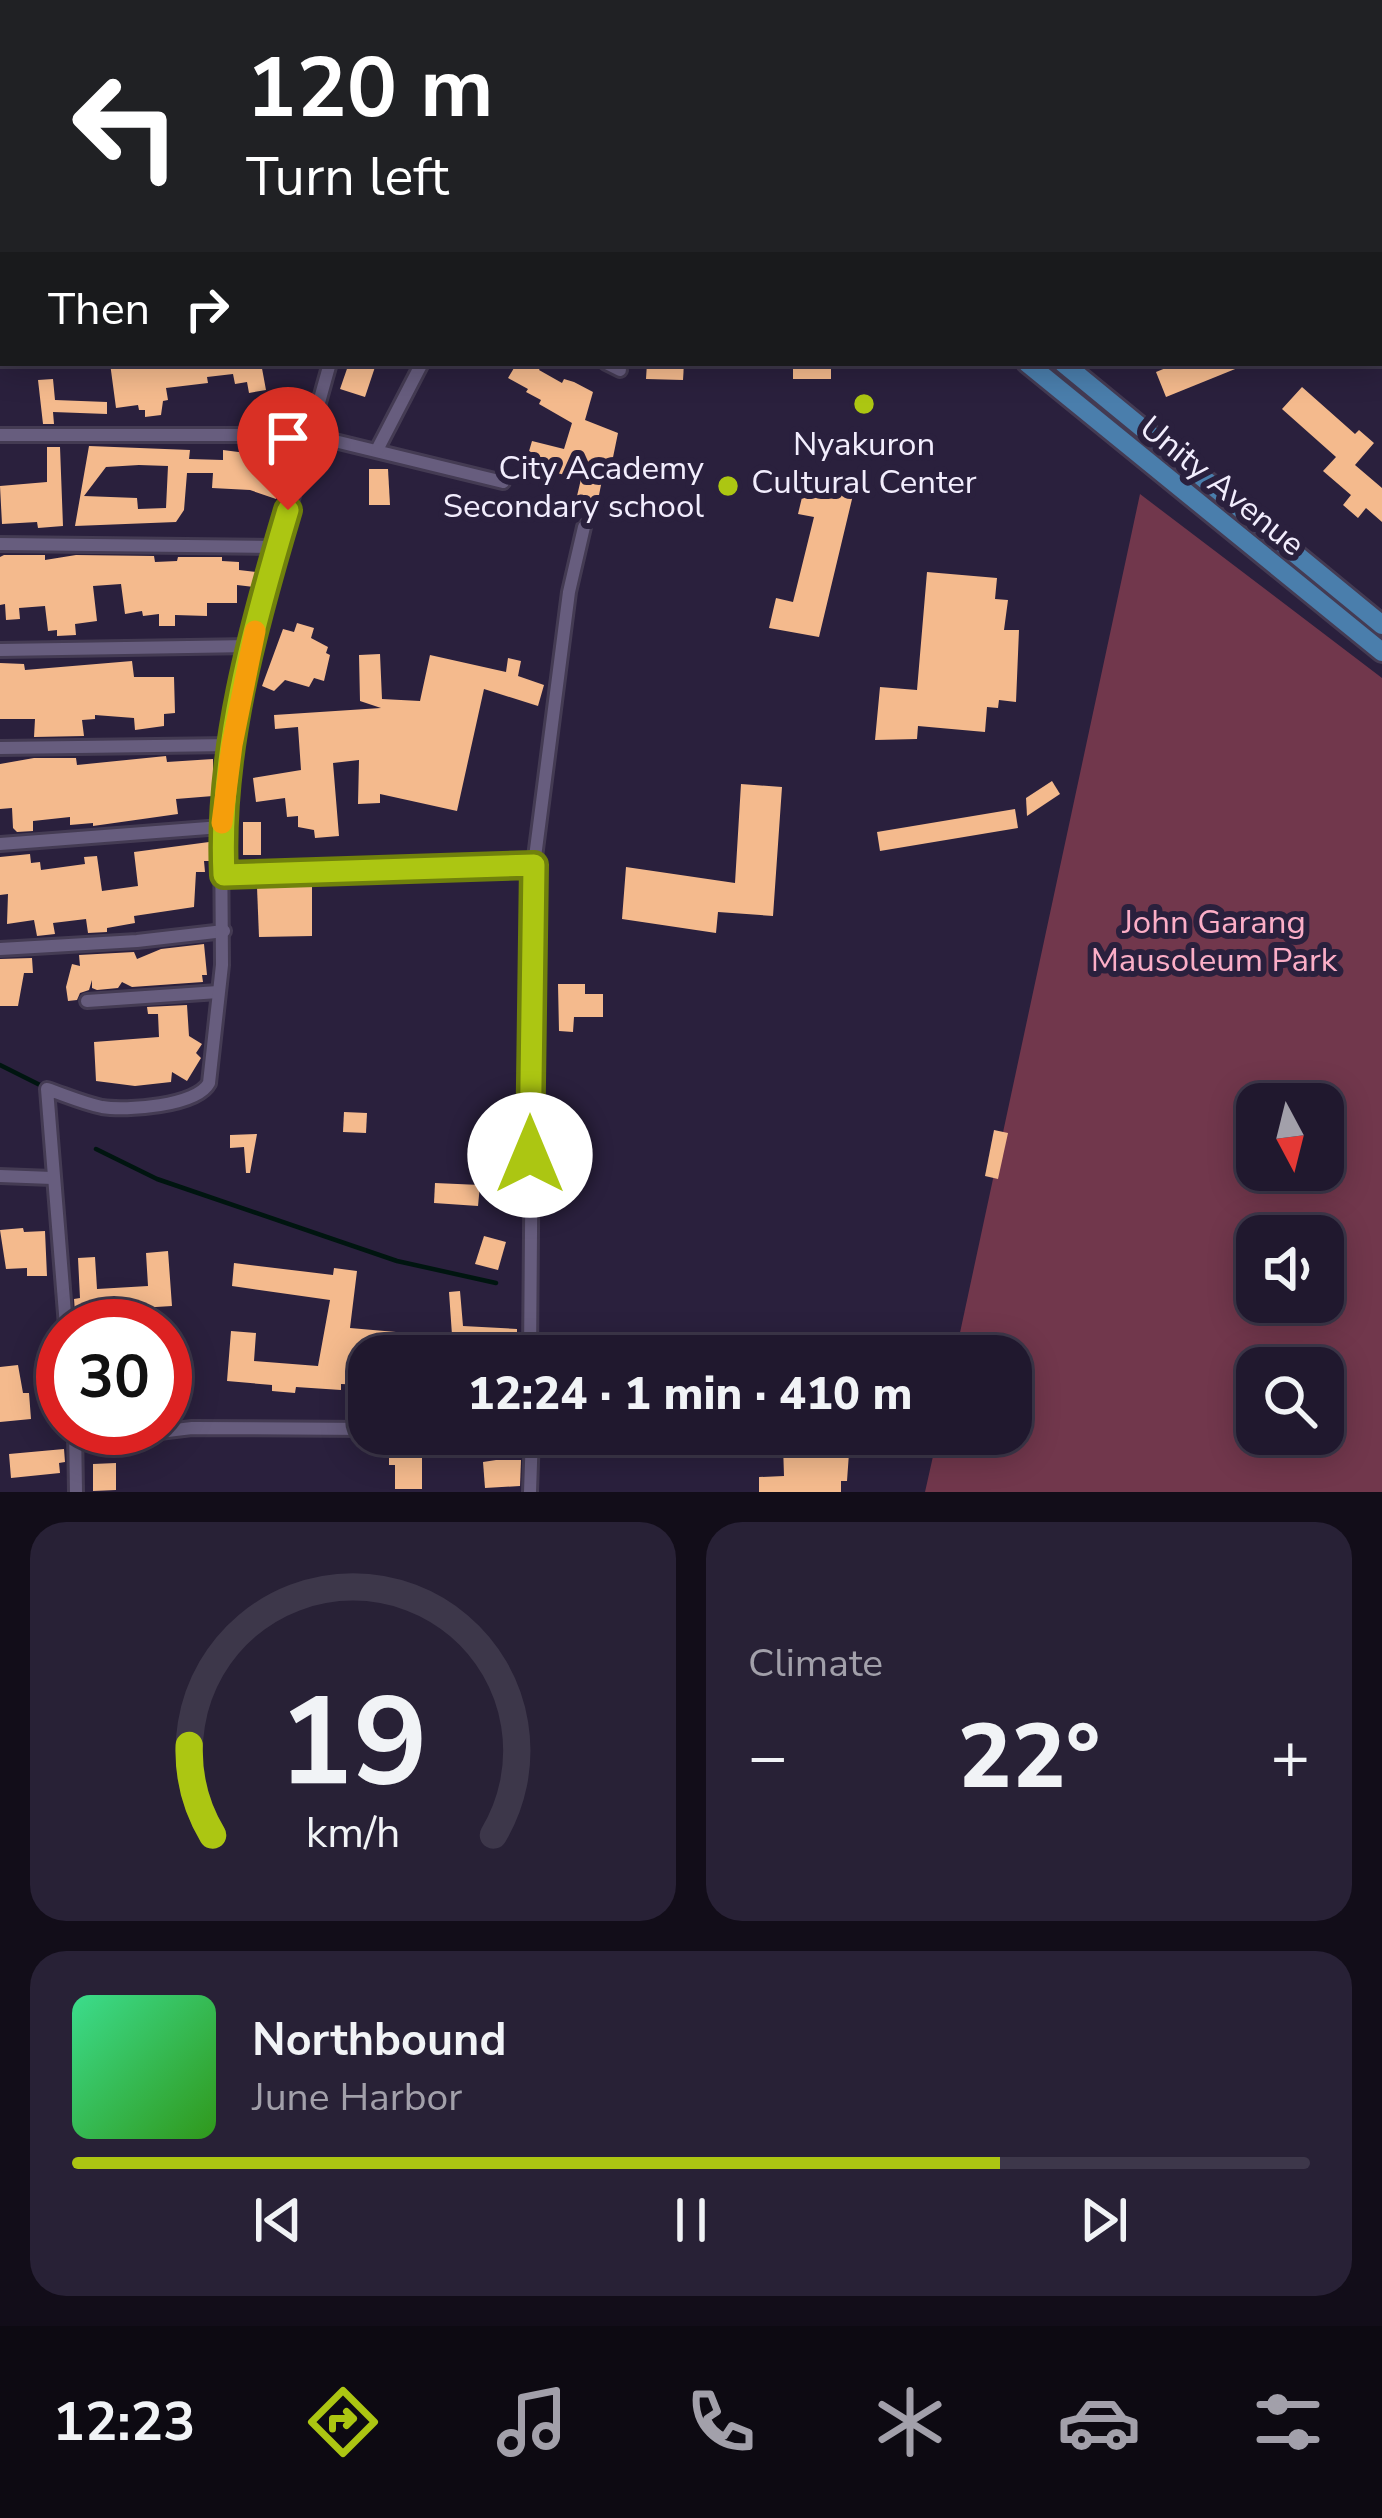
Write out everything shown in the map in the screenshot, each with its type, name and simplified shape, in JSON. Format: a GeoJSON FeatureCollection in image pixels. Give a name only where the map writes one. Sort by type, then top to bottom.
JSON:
{"type":"FeatureCollection","features":[{"type":"Feature","properties":{"kind":"main road","name":"Unity Avenue"},"geometry":{"type":"LineString","coordinates":[[1031,366],[1382,652]]}},
{"type":"Feature","properties":{"kind":"main road","name":"Unity Avenue"},"geometry":{"type":"LineString","coordinates":[[1067,366],[1382,625]]}},
{"type":"Feature","properties":{"kind":"street"},"geometry":{"type":"LineString","coordinates":[[63,1299],[47,1089],[106,1108],[159,1105],[204,1092],[208,1084],[224,931],[221,827],[232,745],[251,646],[329,366]]}},
{"type":"Feature","properties":{"kind":"street"},"geometry":{"type":"LineString","coordinates":[[377,450],[420,366]]}},
{"type":"Feature","properties":{"kind":"street"},"geometry":{"type":"LineString","coordinates":[[612,366],[620,370]]}},
{"type":"Feature","properties":{"kind":"street"},"geometry":{"type":"LineString","coordinates":[[0,435],[310,435],[503,482]]}},
{"type":"Feature","properties":{"kind":"street"},"geometry":{"type":"LineString","coordinates":[[530,1335],[534,865],[569,592],[584,527]]}},
{"type":"Feature","properties":{"kind":"street"},"geometry":{"type":"LineString","coordinates":[[0,544],[277,547]]}},
{"type":"Feature","properties":{"kind":"street"},"geometry":{"type":"LineString","coordinates":[[0,650],[251,646]]}},
{"type":"Feature","properties":{"kind":"street"},"geometry":{"type":"LineString","coordinates":[[0,748],[232,745]]}},
{"type":"Feature","properties":{"kind":"street"},"geometry":{"type":"LineString","coordinates":[[0,844],[221,827]]}},
{"type":"Feature","properties":{"kind":"street"},"geometry":{"type":"LineString","coordinates":[[224,875],[534,865]]}},
{"type":"Feature","properties":{"kind":"street"},"geometry":{"type":"LineString","coordinates":[[0,949],[224,931]]}},
{"type":"Feature","properties":{"kind":"street"},"geometry":{"type":"LineString","coordinates":[[87,1001],[218,992]]}},
{"type":"Feature","properties":{"kind":"street"},"geometry":{"type":"LineString","coordinates":[[0,1175],[52,1178]]}},
{"type":"Feature","properties":{"kind":"street"},"geometry":{"type":"LineString","coordinates":[[192,1428],[348,1429]]}},
{"type":"Feature","properties":{"kind":"street"},"geometry":{"type":"LineString","coordinates":[[76,1455],[76,1492]]}},
{"type":"Feature","properties":{"kind":"street"},"geometry":{"type":"LineString","coordinates":[[530,1492],[531,1455]]}},
{"type":"Feature","properties":{"kind":"green space","name":"John Garang Mausoleum Park"},"geometry":{"type":"Polygon","coordinates":[[[1140,494],[1382,678],[1382,1492],[925,1492],[933,1455],[1032,1455],[1032,1335],[960,1335],[1140,494]]]}},
{"type":"Feature","properties":{"kind":"building"},"geometry":{"type":"Polygon","coordinates":[[[110,366],[262,366],[266,390],[249,393],[247,382],[235,384],[233,374],[207,377],[208,383],[166,388],[168,400],[163,401],[161,415],[145,417],[138,405],[116,408],[110,366]]]}},
{"type":"Feature","properties":{"kind":"building"},"geometry":{"type":"Polygon","coordinates":[[[348,366],[375,367],[365,397],[340,389],[348,366]]]}},
{"type":"Feature","properties":{"kind":"building"},"geometry":{"type":"Polygon","coordinates":[[[515,366],[541,366],[539,370],[562,383],[564,379],[593,392],[585,420],[618,433],[598,500],[577,496],[581,479],[525,465],[532,441],[564,449],[572,423],[508,378],[515,366]]]}},
{"type":"Feature","properties":{"kind":"building"},"geometry":{"type":"Polygon","coordinates":[[[647,366],[684,366],[683,380],[646,379],[647,366]]]}},
{"type":"Feature","properties":{"kind":"building"},"geometry":{"type":"Polygon","coordinates":[[[793,366],[831,366],[831,379],[793,379],[793,366]]]}},
{"type":"Feature","properties":{"kind":"building"},"geometry":{"type":"Polygon","coordinates":[[[1171,366],[1243,366],[1166,397],[1156,372],[1171,366]]]}},
{"type":"Feature","properties":{"kind":"building"},"geometry":{"type":"Polygon","coordinates":[[[53,379],[55,400],[107,402],[107,414],[53,412],[54,424],[43,424],[38,380],[53,379]]]}},
{"type":"Feature","properties":{"kind":"building"},"geometry":{"type":"Polygon","coordinates":[[[1302,387],[1355,434],[1359,430],[1374,443],[1355,465],[1382,488],[1382,522],[1366,508],[1358,518],[1343,505],[1351,495],[1323,471],[1336,457],[1282,409],[1302,387]]]}},
{"type":"Feature","properties":{"kind":"building"},"geometry":{"type":"Polygon","coordinates":[[[89,446],[190,450],[189,459],[223,460],[223,450],[287,458],[276,499],[250,490],[212,488],[213,473],[187,473],[184,510],[176,522],[75,526],[89,446]],[[168,466],[106,467],[84,496],[137,498],[138,509],[166,508],[168,466]]]}},
{"type":"Feature","properties":{"kind":"building"},"geometry":{"type":"Polygon","coordinates":[[[47,447],[60,447],[63,526],[2,524],[0,486],[47,482],[47,447]]]}},
{"type":"Feature","properties":{"kind":"building"},"geometry":{"type":"Polygon","coordinates":[[[369,469],[388,469],[390,505],[369,505],[369,469]]]}},
{"type":"Feature","properties":{"kind":"building"},"geometry":{"type":"Polygon","coordinates":[[[805,485],[853,495],[819,637],[769,628],[776,598],[793,602],[814,517],[798,514],[805,485]]]}},
{"type":"Feature","properties":{"kind":"building"},"geometry":{"type":"Polygon","coordinates":[[[45,555],[45,560],[76,555],[154,556],[155,562],[222,557],[222,561],[239,562],[239,570],[256,572],[254,587],[237,585],[237,603],[207,603],[207,616],[175,615],[175,626],[159,626],[159,614],[125,614],[121,584],[93,586],[97,621],[75,624],[76,635],[57,636],[57,630],[48,631],[45,606],[19,608],[20,619],[6,620],[5,604],[0,605],[0,557],[45,555]]]}},
{"type":"Feature","properties":{"kind":"building"},"geometry":{"type":"Polygon","coordinates":[[[927,572],[997,578],[995,599],[1008,600],[1004,630],[1019,630],[1016,702],[999,700],[998,708],[987,707],[985,732],[918,726],[917,739],[875,740],[880,687],[917,690],[927,572]]]}},
{"type":"Feature","properties":{"kind":"building"},"geometry":{"type":"Polygon","coordinates":[[[297,623],[314,628],[311,638],[328,647],[324,681],[314,678],[309,687],[285,680],[274,691],[262,686],[283,629],[294,632],[297,623]]]}},
{"type":"Feature","properties":{"kind":"building"},"geometry":{"type":"Polygon","coordinates":[[[380,654],[382,699],[420,701],[430,655],[506,672],[508,658],[521,661],[518,676],[544,685],[538,706],[484,689],[457,811],[380,794],[380,803],[358,804],[359,760],[333,763],[339,836],[315,838],[314,830],[298,827],[298,816],[287,817],[285,798],[256,802],[253,778],[301,770],[298,727],[275,729],[274,715],[381,708],[360,701],[359,655],[380,654]]]}},
{"type":"Feature","properties":{"kind":"building"},"geometry":{"type":"Polygon","coordinates":[[[132,661],[134,677],[174,677],[175,713],[164,714],[164,726],[135,730],[134,718],[95,715],[95,719],[82,720],[84,736],[34,737],[35,719],[0,719],[0,663],[24,664],[25,670],[132,661]]]}},
{"type":"Feature","properties":{"kind":"building"},"geometry":{"type":"Polygon","coordinates":[[[166,756],[167,762],[213,759],[213,796],[176,799],[178,814],[93,826],[70,825],[70,817],[33,821],[33,831],[17,832],[12,808],[0,809],[0,764],[76,758],[77,765],[166,756]]]}},
{"type":"Feature","properties":{"kind":"building"},"geometry":{"type":"Polygon","coordinates":[[[1052,781],[1060,794],[1027,816],[1026,798],[1052,781]]]}},
{"type":"Feature","properties":{"kind":"building"},"geometry":{"type":"Polygon","coordinates":[[[741,784],[782,787],[773,916],[718,912],[716,933],[622,919],[626,867],[735,883],[741,784]]]}},
{"type":"Feature","properties":{"kind":"building"},"geometry":{"type":"Polygon","coordinates":[[[1015,809],[1018,828],[880,851],[877,832],[1015,809]]]}},
{"type":"Feature","properties":{"kind":"building"},"geometry":{"type":"Polygon","coordinates":[[[243,822],[261,822],[261,855],[243,855],[243,822]]]}},
{"type":"Feature","properties":{"kind":"building"},"geometry":{"type":"Polygon","coordinates":[[[209,842],[210,861],[204,861],[205,872],[196,872],[194,907],[134,916],[135,923],[107,928],[107,932],[88,933],[86,919],[53,923],[55,934],[37,936],[34,920],[7,924],[8,894],[0,895],[0,857],[30,854],[31,863],[40,862],[41,870],[85,864],[84,857],[97,856],[102,891],[138,886],[134,852],[209,842]]]}},
{"type":"Feature","properties":{"kind":"building"},"geometry":{"type":"Polygon","coordinates":[[[312,885],[312,936],[259,937],[257,887],[312,885]]]}},
{"type":"Feature","properties":{"kind":"building"},"geometry":{"type":"Polygon","coordinates":[[[204,944],[207,975],[202,975],[203,982],[132,987],[122,982],[118,988],[97,990],[92,980],[89,990],[68,1001],[66,987],[72,964],[80,966],[79,955],[134,952],[137,959],[161,949],[204,944]]]}},
{"type":"Feature","properties":{"kind":"building"},"geometry":{"type":"Polygon","coordinates":[[[32,958],[33,973],[24,973],[18,1006],[0,1006],[0,959],[32,958]]]}},
{"type":"Feature","properties":{"kind":"building"},"geometry":{"type":"Polygon","coordinates":[[[558,984],[585,984],[585,994],[603,994],[603,1017],[574,1017],[573,1032],[559,1031],[558,984]]]}},
{"type":"Feature","properties":{"kind":"building"},"geometry":{"type":"Polygon","coordinates":[[[187,1005],[189,1036],[202,1044],[196,1053],[201,1058],[187,1081],[172,1072],[171,1082],[135,1086],[96,1081],[94,1042],[159,1037],[158,1014],[148,1014],[147,1007],[187,1005]]]}},
{"type":"Feature","properties":{"kind":"building"},"geometry":{"type":"Polygon","coordinates":[[[344,1112],[367,1113],[366,1133],[343,1132],[344,1112]]]}},
{"type":"Feature","properties":{"kind":"building"},"geometry":{"type":"Polygon","coordinates":[[[994,1130],[1008,1133],[998,1179],[985,1176],[994,1130]]]}},
{"type":"Feature","properties":{"kind":"building"},"geometry":{"type":"Polygon","coordinates":[[[257,1134],[250,1173],[246,1173],[244,1147],[230,1148],[230,1135],[257,1134]]]}},
{"type":"Feature","properties":{"kind":"building"},"geometry":{"type":"Polygon","coordinates":[[[435,1183],[480,1185],[478,1206],[434,1203],[435,1183]]]}},
{"type":"Feature","properties":{"kind":"building"},"geometry":{"type":"Polygon","coordinates":[[[23,1228],[24,1232],[45,1231],[47,1276],[27,1276],[27,1268],[6,1269],[0,1230],[23,1228]]]}},
{"type":"Feature","properties":{"kind":"building"},"geometry":{"type":"Polygon","coordinates":[[[484,1236],[506,1242],[498,1270],[475,1264],[484,1236]]]}},
{"type":"Feature","properties":{"kind":"building"},"geometry":{"type":"Polygon","coordinates":[[[168,1251],[171,1299],[74,1299],[80,1298],[78,1258],[95,1257],[97,1289],[148,1286],[146,1253],[168,1251]]]}},
{"type":"Feature","properties":{"kind":"building"},"geometry":{"type":"Polygon","coordinates":[[[234,1263],[333,1275],[334,1268],[357,1271],[350,1328],[396,1335],[348,1335],[348,1384],[341,1384],[341,1390],[296,1387],[295,1393],[272,1391],[272,1385],[227,1381],[231,1331],[256,1333],[254,1361],[318,1366],[330,1300],[232,1286],[234,1263]]]}},
{"type":"Feature","properties":{"kind":"building"},"geometry":{"type":"Polygon","coordinates":[[[460,1291],[463,1326],[517,1329],[517,1335],[452,1335],[449,1292],[460,1291]]]}},
{"type":"Feature","properties":{"kind":"building"},"geometry":{"type":"Polygon","coordinates":[[[18,1365],[23,1393],[29,1393],[31,1419],[0,1422],[0,1367],[18,1365]]]}},
{"type":"Feature","properties":{"kind":"building"},"geometry":{"type":"Polygon","coordinates":[[[9,1454],[64,1455],[65,1462],[59,1463],[60,1473],[11,1478],[9,1454]]]}},
{"type":"Feature","properties":{"kind":"building"},"geometry":{"type":"Polygon","coordinates":[[[389,1455],[422,1455],[422,1489],[395,1489],[395,1465],[389,1465],[389,1455]]]}},
{"type":"Feature","properties":{"kind":"building"},"geometry":{"type":"Polygon","coordinates":[[[783,1455],[849,1455],[841,1492],[759,1492],[759,1477],[784,1476],[783,1455]]]}},
{"type":"Feature","properties":{"kind":"building"},"geometry":{"type":"Polygon","coordinates":[[[521,1460],[520,1486],[485,1488],[483,1462],[521,1460]]]}},
{"type":"Feature","properties":{"kind":"building"},"geometry":{"type":"Polygon","coordinates":[[[116,1463],[116,1490],[93,1491],[93,1464],[116,1463]]]}},
{"type":"Feature","properties":{"kind":"waterway"},"geometry":{"type":"LineString","coordinates":[[0,1065],[42,1086]]}},
{"type":"Feature","properties":{"kind":"waterway"},"geometry":{"type":"LineString","coordinates":[[96,1149],[157,1179],[397,1261],[496,1283]]}},
{"type":"Feature","properties":{"kind":"slow traffic"},"geometry":{"type":"LineString","coordinates":[[222,823],[255,631]]}},
{"type":"Feature","properties":{"kind":"place","name":"Nyakuron Cultural Center"},"geometry":{"type":"Point","coordinates":[864,404]}},
{"type":"Feature","properties":{"kind":"place","name":"City Academy Secondary school"},"geometry":{"type":"Point","coordinates":[728,486]}},
{"type":"Feature","properties":{"kind":"route"},"geometry":{"type":"LineString","coordinates":[[288,510],[251,646],[232,745],[221,827],[224,875],[534,865],[530,1155]]}}]}
